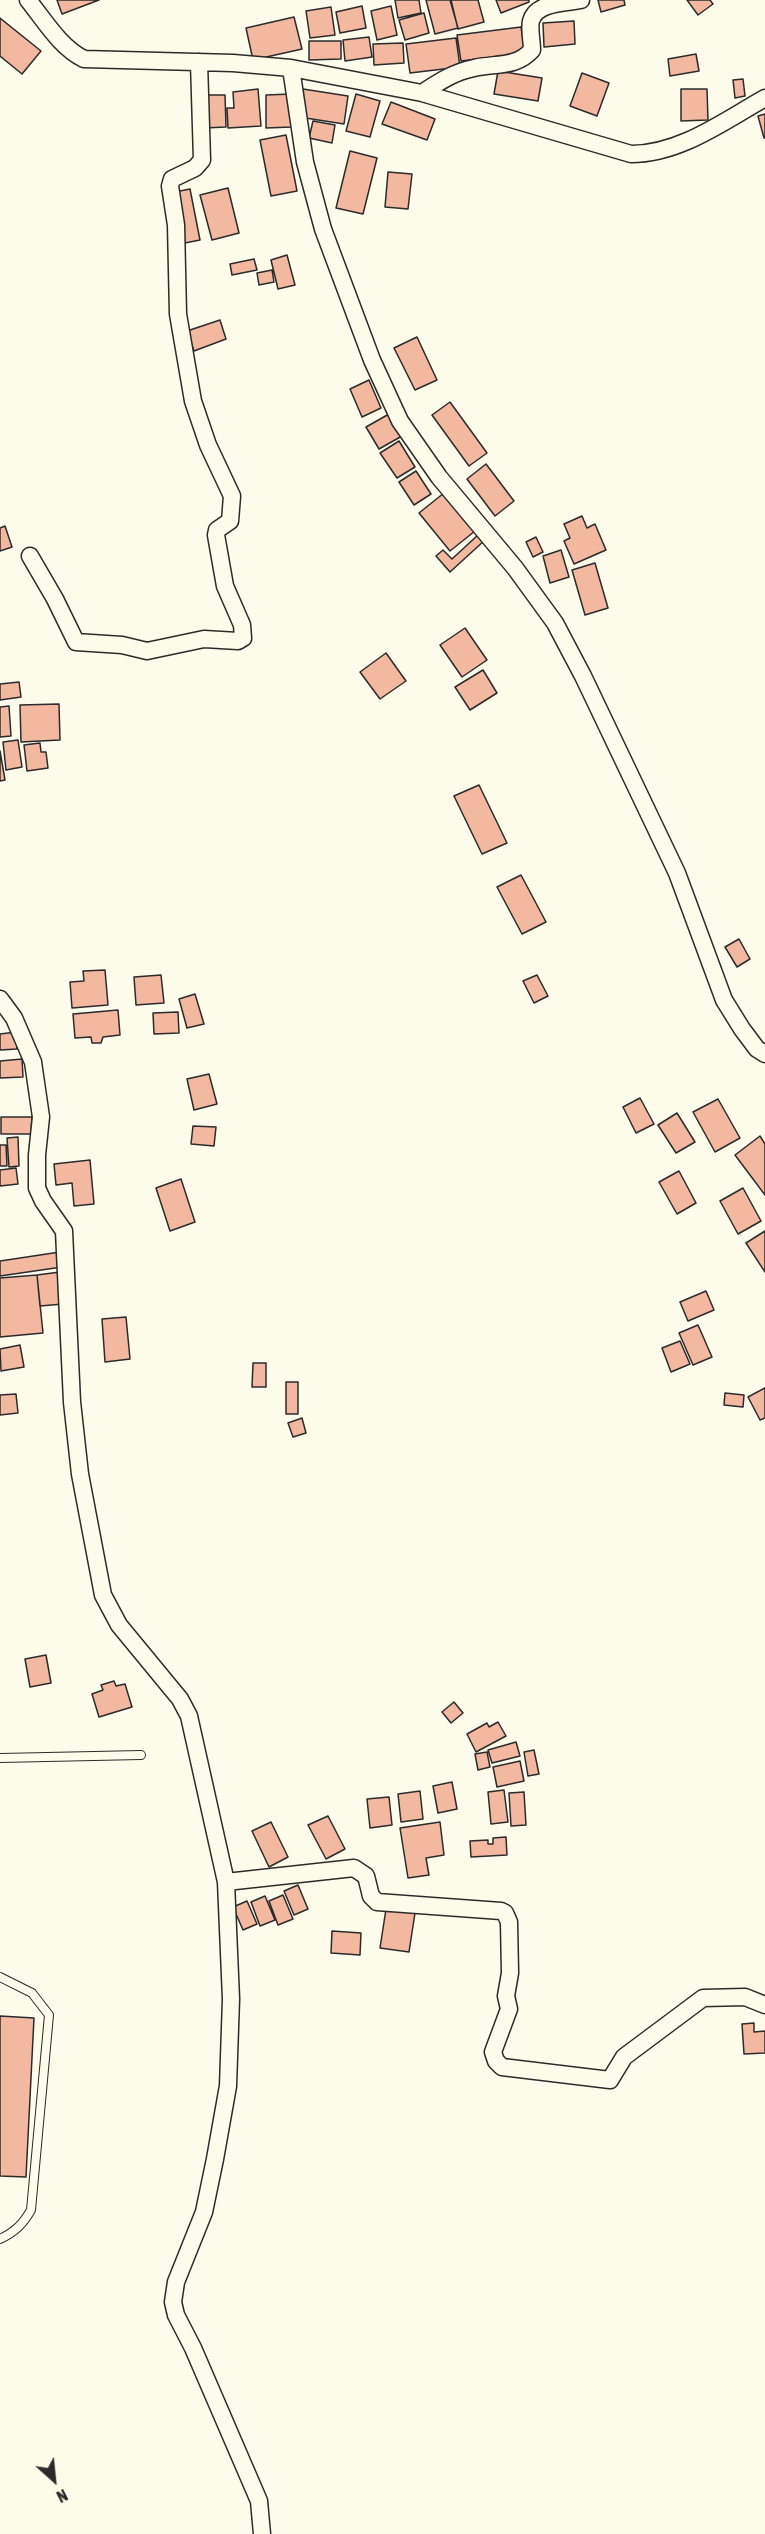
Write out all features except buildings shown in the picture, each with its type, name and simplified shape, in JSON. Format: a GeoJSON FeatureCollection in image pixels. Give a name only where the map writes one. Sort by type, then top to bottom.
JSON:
{"type":"FeatureCollection","features":[{"type":"Feature","properties":{"kind":"street"},"geometry":{"type":"LineString","coordinates":[[28,0],[61,42],[72,53],[84,59],[233,63],[291,68],[422,93],[631,154],[665,150],[681,144],[765,98]]}},
{"type":"Feature","properties":{"kind":"street"},"geometry":{"type":"LineString","coordinates":[[422,93],[448,76],[474,68],[516,63],[525,58],[532,50],[531,21],[536,12],[543,7],[581,0]]}},
{"type":"Feature","properties":{"kind":"street"},"geometry":{"type":"LineString","coordinates":[[30,556],[76,642],[122,645],[147,651],[204,639],[238,641],[243,638],[242,625],[225,586],[216,535],[217,530],[228,523],[231,518],[232,496],[196,414],[178,314],[176,225],[170,186],[172,179],[195,168],[202,160],[199,62]]}},
{"type":"Feature","properties":{"kind":"street"},"geometry":{"type":"LineString","coordinates":[[291,68],[305,162],[323,229],[372,360],[400,421],[439,477],[515,568],[555,623],[583,676],[676,873],[724,1000],[742,1029],[757,1048],[765,1054]]}},
{"type":"Feature","properties":{"kind":"street"},"geometry":{"type":"LineString","coordinates":[[0,999],[14,1018],[33,1062],[42,1117],[37,1155],[37,1188],[43,1201],[64,1231],[72,1402],[80,1474],[103,1595],[119,1625],[175,1693],[189,1716],[225,1882],[231,1999],[228,2086],[204,2212],[176,2282],[173,2302],[259,2501],[262,2534]]}},
{"type":"Feature","properties":{"kind":"street"},"geometry":{"type":"LineString","coordinates":[[225,1882],[354,1868],[366,1876],[371,1896],[377,1902],[505,1913],[509,1922],[510,1973],[506,1996],[509,2010],[493,2052],[495,2061],[502,2067],[610,2080],[624,2057],[647,2042],[658,2030],[699,2000],[712,1996],[745,1997],[765,2005]]}},
{"type":"Feature","properties":{"kind":"lane"},"geometry":{"type":"LineString","coordinates":[[0,1758],[141,1755]]}},
{"type":"Feature","properties":{"kind":"lane"},"geometry":{"type":"LineString","coordinates":[[0,1977],[32,1993],[49,2015],[31,2210],[23,2224],[12,2234],[0,2239]]}}]}
